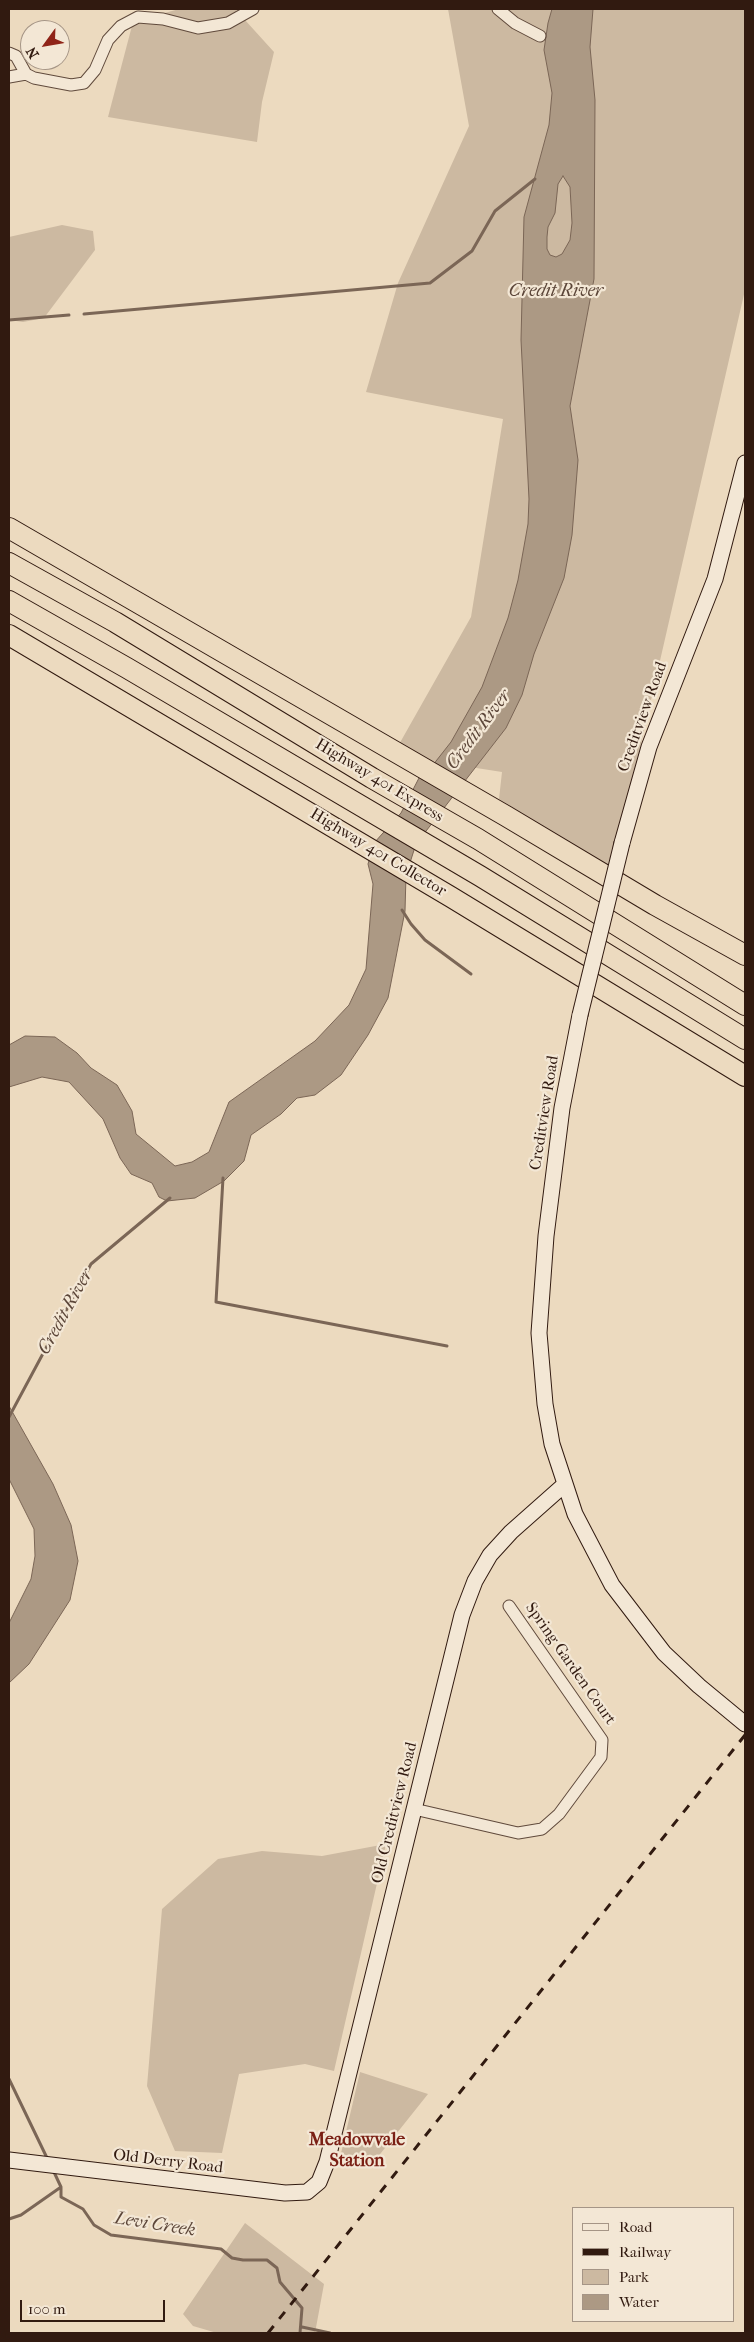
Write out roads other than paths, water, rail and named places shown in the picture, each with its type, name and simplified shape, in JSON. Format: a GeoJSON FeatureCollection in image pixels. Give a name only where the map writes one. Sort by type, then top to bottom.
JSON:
{"type":"FeatureCollection","features":[{"type":"Feature","properties":{"kind":"highway"},"geometry":{"type":"LineString","coordinates":[[9,528],[506,816],[745,962]]}},
{"type":"Feature","properties":{"kind":"highway","name":"Highway 401 Express"},"geometry":{"type":"LineString","coordinates":[[9,563],[115,622],[372,778],[478,839],[745,1005]]}},
{"type":"Feature","properties":{"kind":"highway","name":"Highway 401 Express"},"geometry":{"type":"LineString","coordinates":[[9,601],[128,668],[462,866],[745,1039]]}},
{"type":"Feature","properties":{"kind":"highway","name":"Highway 401 Collector"},"geometry":{"type":"LineString","coordinates":[[9,636],[331,825],[745,1076]]}},
{"type":"Feature","properties":{"kind":"highway"},"geometry":{"type":"LineString","coordinates":[[654,905],[745,955]]}},
{"type":"Feature","properties":{"kind":"main road","name":"Creditview Road"},"geometry":{"type":"LineString","coordinates":[[745,463],[715,578],[649,747],[622,843],[580,1015],[562,1108],[546,1236],[539,1333],[548,1427],[564,1485],[590,1547],[612,1585],[639,1624],[664,1653],[692,1680],[745,1724]]}},
{"type":"Feature","properties":{"kind":"main road","name":"Old Creditview Road"},"geometry":{"type":"LineString","coordinates":[[319,2182],[327,2162],[462,1615],[475,1581],[490,1556],[511,1532],[564,1485]]}},
{"type":"Feature","properties":{"kind":"main road","name":"Old Derry Road"},"geometry":{"type":"LineString","coordinates":[[9,2160],[297,2194],[307,2192],[319,2182]]}},
{"type":"Feature","properties":{"kind":"street"},"geometry":{"type":"LineString","coordinates":[[9,53],[16,56],[26,74],[34,78],[70,85],[84,83],[95,70],[108,40],[121,26],[138,17],[163,14],[198,28],[228,23],[253,9]]}},
{"type":"Feature","properties":{"kind":"street"},"geometry":{"type":"LineString","coordinates":[[498,9],[515,23],[540,36]]}},
{"type":"Feature","properties":{"kind":"street"},"geometry":{"type":"LineString","coordinates":[[9,77],[26,74]]}},
{"type":"Feature","properties":{"kind":"street","name":"Spring Garden Court"},"geometry":{"type":"LineString","coordinates":[[414,1810],[518,1833],[542,1829],[559,1814],[601,1758],[602,1740],[509,1606]]}},
{"type":"Feature","properties":{"kind":"water","name":"Credit River"},"geometry":{"type":"Polygon","coordinates":[[[552,9],[593,9],[590,47],[595,100],[594,279],[570,406],[578,460],[572,535],[564,578],[534,654],[522,695],[506,728],[416,844],[406,875],[405,911],[388,998],[368,1035],[341,1075],[315,1095],[297,1098],[281,1114],[251,1135],[244,1161],[224,1181],[195,1198],[167,1201],[159,1197],[152,1183],[131,1174],[120,1158],[103,1119],[69,1082],[42,1077],[9,1087],[9,1045],[25,1036],[55,1037],[77,1053],[91,1068],[117,1085],[132,1111],[136,1134],[175,1166],[192,1162],[209,1152],[229,1102],[315,1041],[349,1005],[366,969],[373,884],[368,864],[374,843],[401,813],[420,776],[429,770],[451,742],[482,687],[508,618],[518,580],[528,524],[529,499],[521,340],[524,217],[549,125],[552,93],[544,50],[552,9]],[[563,176],[558,184],[555,213],[548,227],[547,249],[550,255],[556,257],[562,254],[570,240],[572,223],[570,187],[563,176]]]}},
{"type":"Feature","properties":{"kind":"water"},"geometry":{"type":"Polygon","coordinates":[[[9,1406],[53,1484],[71,1525],[78,1561],[70,1600],[29,1664],[9,1683],[9,1623],[31,1579],[35,1556],[34,1529],[9,1479],[9,1406]]]}},
{"type":"Feature","properties":{"kind":"waterway"},"geometry":{"type":"LineString","coordinates":[[84,314],[430,283],[472,251],[495,211],[535,179]]}},
{"type":"Feature","properties":{"kind":"waterway"},"geometry":{"type":"LineString","coordinates":[[9,320],[69,315]]}},
{"type":"Feature","properties":{"kind":"waterway"},"geometry":{"type":"LineString","coordinates":[[402,910],[425,940],[471,974]]}},
{"type":"Feature","properties":{"kind":"waterway"},"geometry":{"type":"LineString","coordinates":[[223,1178],[216,1302],[447,1346]]}},
{"type":"Feature","properties":{"kind":"waterway","name":"Credit River"},"geometry":{"type":"LineString","coordinates":[[9,1417],[91,1264],[170,1198]]}},
{"type":"Feature","properties":{"kind":"waterway","name":"Levi Creek"},"geometry":{"type":"LineString","coordinates":[[9,2079],[48,2160]]}},
{"type":"Feature","properties":{"kind":"waterway","name":"Levi Creek"},"geometry":{"type":"LineString","coordinates":[[53,2170],[61,2187],[61,2197],[83,2209],[94,2225],[111,2235],[221,2249],[232,2258],[243,2260],[267,2260],[277,2268],[280,2282],[302,2308],[300,2333]]}},
{"type":"Feature","properties":{"kind":"waterway"},"geometry":{"type":"LineString","coordinates":[[9,2219],[21,2215],[61,2187]]}},
{"type":"Feature","properties":{"kind":"waterway"},"geometry":{"type":"LineString","coordinates":[[302,2327],[330,2333]]}},
{"type":"Feature","properties":{"kind":"railway"},"geometry":{"type":"LineString","coordinates":[[268,2333],[745,1735]]}},
{"type":"Feature","properties":{"kind":"district","name":"Meadowvale Station"},"geometry":{"type":"Point","coordinates":[357,2151]}}]}
